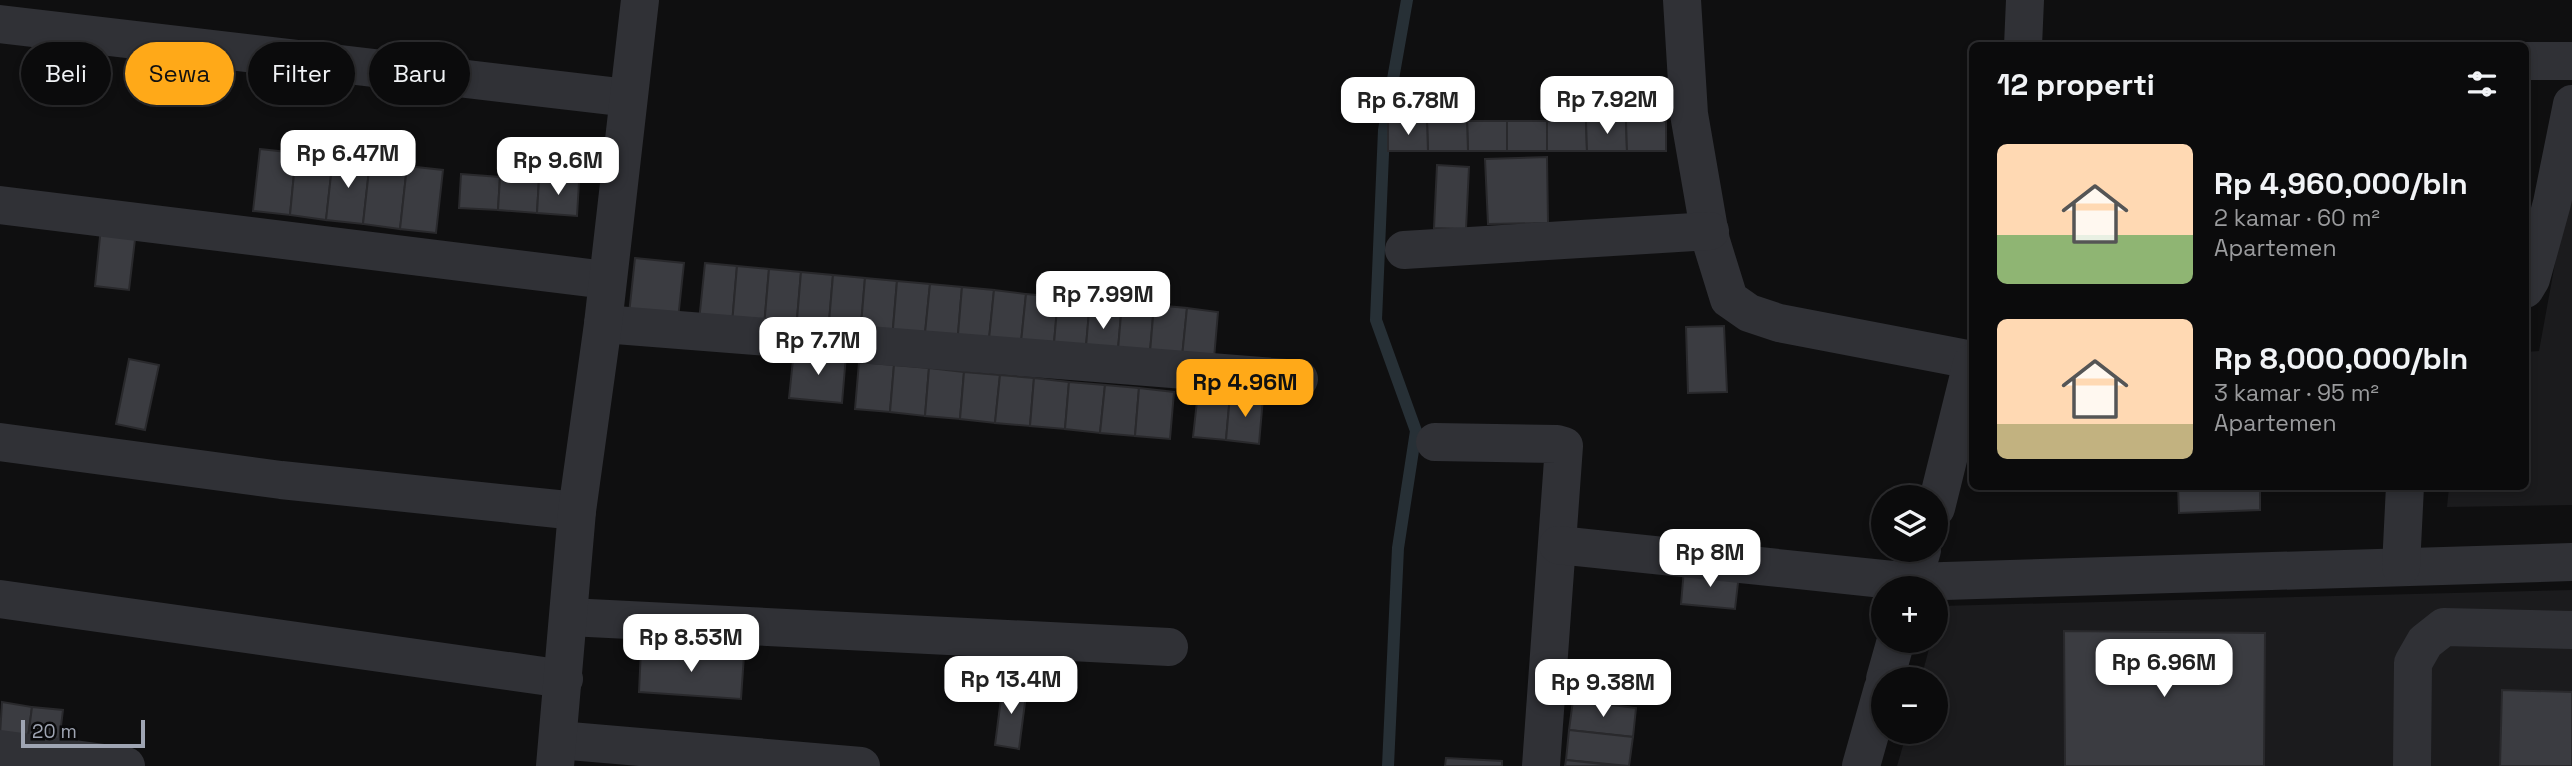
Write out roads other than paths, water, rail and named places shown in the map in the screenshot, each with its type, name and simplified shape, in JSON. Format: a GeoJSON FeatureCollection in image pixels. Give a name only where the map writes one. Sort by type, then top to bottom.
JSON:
{"type":"FeatureCollection","features":[{"type":"Feature","properties":{"kind":"street"},"geometry":{"type":"LineString","coordinates":[[640,0],[603,324],[577,511],[557,753],[862,766]]}},
{"type":"Feature","properties":{"kind":"street"},"geometry":{"type":"LineString","coordinates":[[1682,0],[1689,114],[1710,231],[1729,299],[1749,313],[1779,323],[1969,361]]}},
{"type":"Feature","properties":{"kind":"street"},"geometry":{"type":"LineString","coordinates":[[2023,42],[2025,0]]}},
{"type":"Feature","properties":{"kind":"street"},"geometry":{"type":"LineString","coordinates":[[0,24],[628,98]]}},
{"type":"Feature","properties":{"kind":"street"},"geometry":{"type":"LineString","coordinates":[[2529,61],[2572,61]]}},
{"type":"Feature","properties":{"kind":"street"},"geometry":{"type":"LineString","coordinates":[[2529,282],[2552,203],[2572,104]]}},
{"type":"Feature","properties":{"kind":"street"},"geometry":{"type":"LineString","coordinates":[[0,205],[606,280]]}},
{"type":"Feature","properties":{"kind":"street"},"geometry":{"type":"LineString","coordinates":[[1404,250],[1710,231]]}},
{"type":"Feature","properties":{"kind":"street"},"geometry":{"type":"LineString","coordinates":[[603,324],[1299,379]]}},
{"type":"Feature","properties":{"kind":"street"},"geometry":{"type":"LineString","coordinates":[[1942,485],[1969,374]]}},
{"type":"Feature","properties":{"kind":"street"},"geometry":{"type":"LineString","coordinates":[[0,442],[281,480],[577,511]]}},
{"type":"Feature","properties":{"kind":"street"},"geometry":{"type":"LineString","coordinates":[[1435,442],[1564,446],[1541,766]]}},
{"type":"Feature","properties":{"kind":"street"},"geometry":{"type":"LineString","coordinates":[[2401,567],[2405,490]]}},
{"type":"Feature","properties":{"kind":"street"},"geometry":{"type":"LineString","coordinates":[[1558,545],[1915,573],[2401,567],[2572,562]]}},
{"type":"Feature","properties":{"kind":"street"},"geometry":{"type":"LineString","coordinates":[[0,598],[564,679]]}},
{"type":"Feature","properties":{"kind":"street"},"geometry":{"type":"LineString","coordinates":[[569,617],[1169,647]]}},
{"type":"Feature","properties":{"kind":"street"},"geometry":{"type":"LineString","coordinates":[[2412,766],[2413,663],[2424,642],[2444,626],[2572,630]]}},
{"type":"Feature","properties":{"kind":"street"},"geometry":{"type":"LineString","coordinates":[[1861,766],[1871,731]]}},
{"type":"Feature","properties":{"kind":"street"},"geometry":{"type":"LineString","coordinates":[[0,749],[126,766]]}},
{"type":"Feature","properties":{"kind":"waterway"},"geometry":{"type":"LineString","coordinates":[[1388,766],[1398,548],[1416,431],[1376,320],[1384,130],[1407,0]]}}]}
